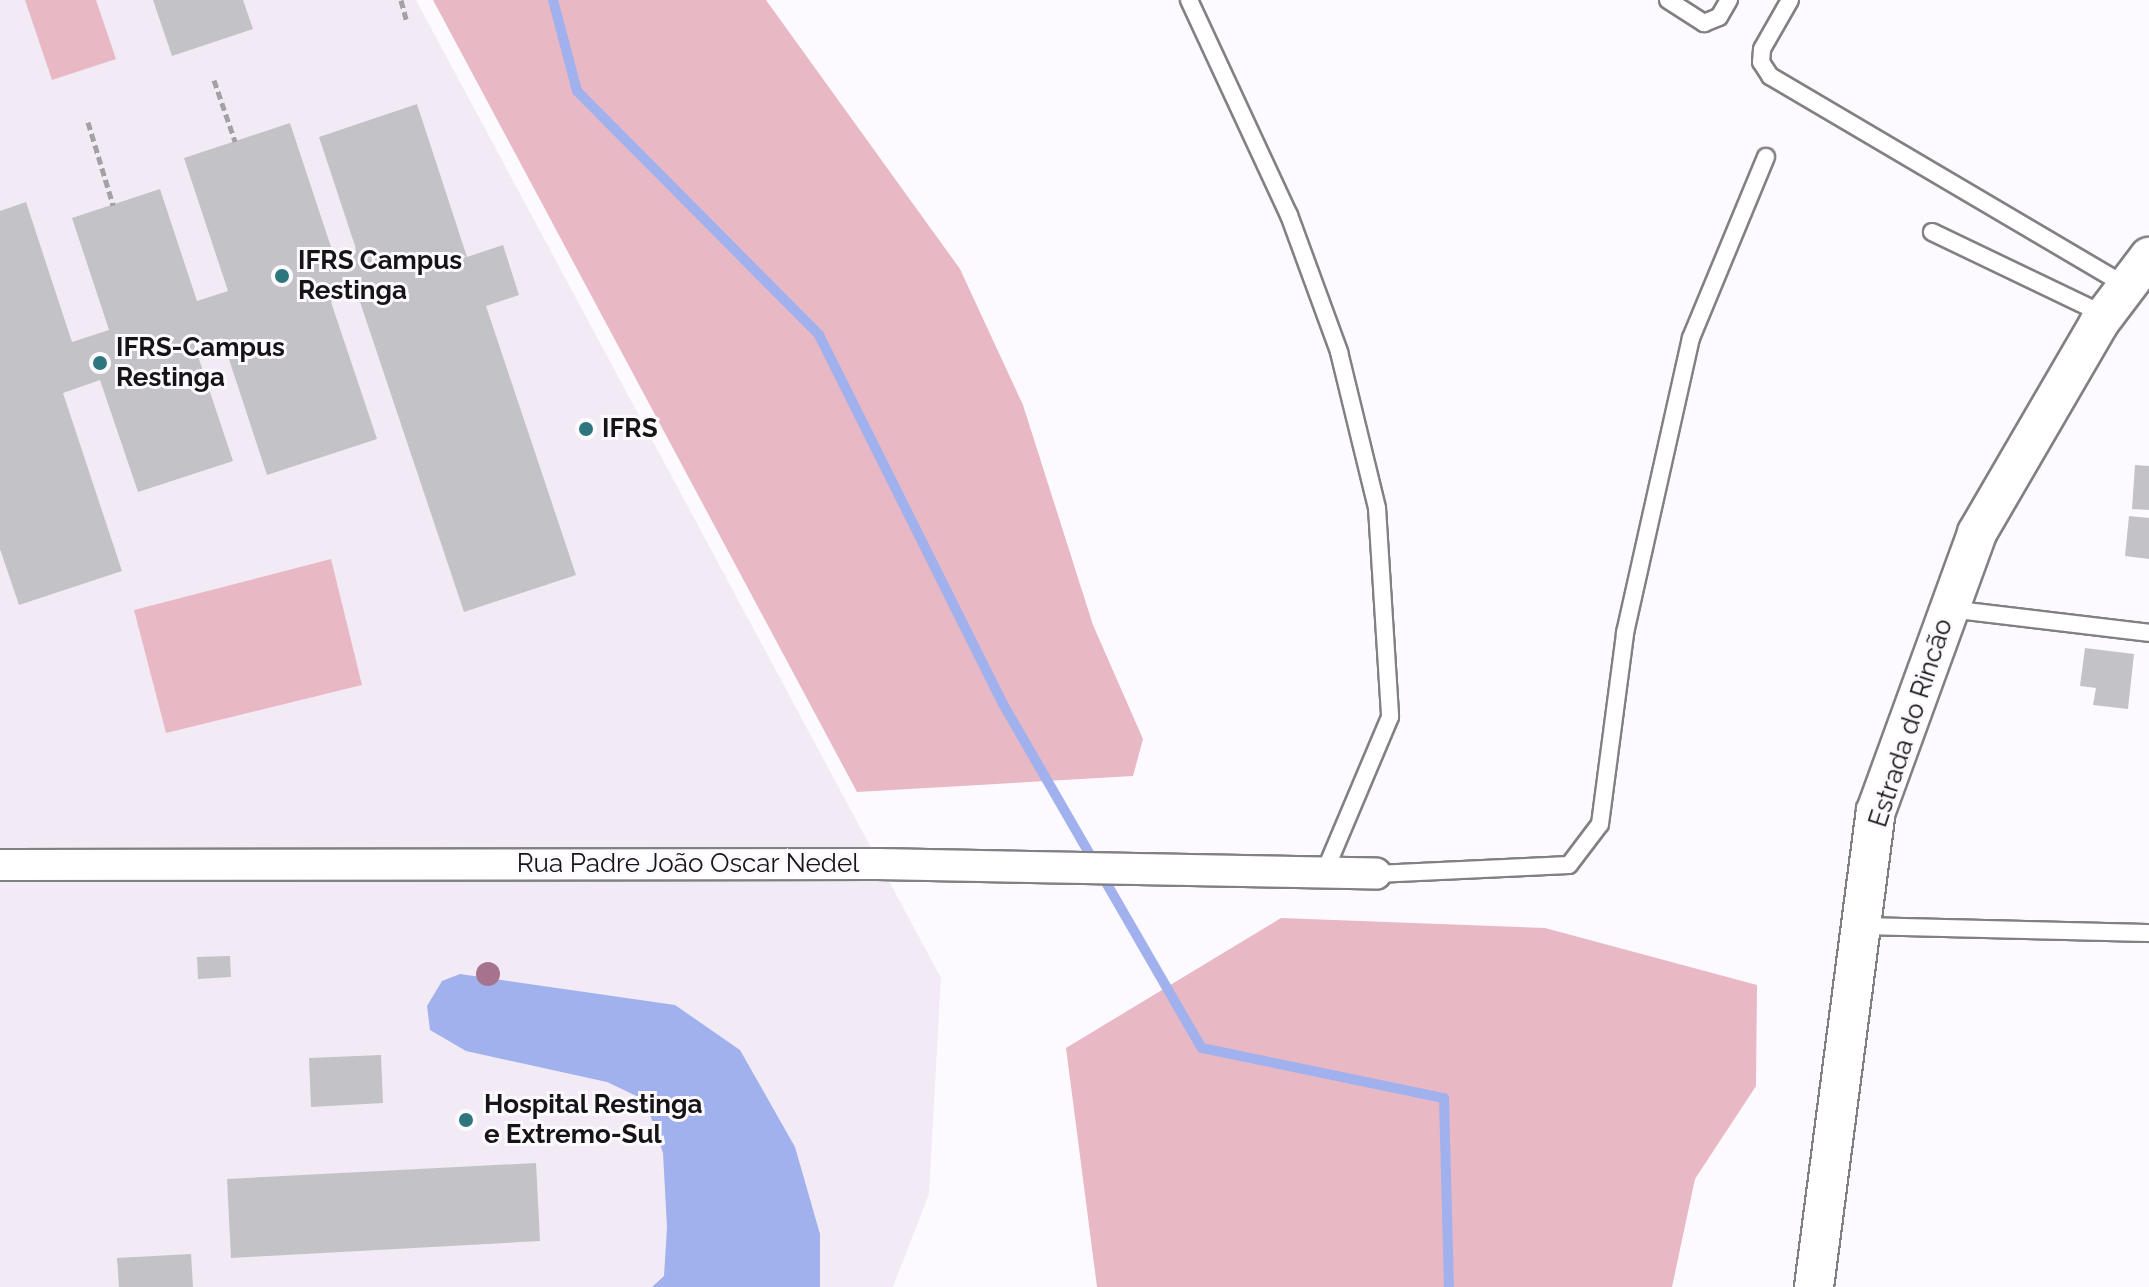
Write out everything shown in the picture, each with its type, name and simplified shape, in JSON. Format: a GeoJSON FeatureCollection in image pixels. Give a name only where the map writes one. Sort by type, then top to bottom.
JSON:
{"type":"FeatureCollection","features":[{"type":"Feature","properties":{"kind":"street","name":"Estrada do Rincão"},"geometry":{"type":"LineString","coordinates":[[1814,1287],[1876,811],[1977,533],[2127,286]]}},
{"type":"Feature","properties":{"kind":"street","name":"Rua Padre João Oscar Nedel"},"geometry":{"type":"LineString","coordinates":[[0,865],[877,864],[1376,874]]}},
{"type":"Feature","properties":{"kind":"lane"},"geometry":{"type":"LineString","coordinates":[[1189,0],[1294,229],[1339,352],[1377,508],[1390,717],[1324,873]]}},
{"type":"Feature","properties":{"kind":"lane"},"geometry":{"type":"LineString","coordinates":[[1668,0],[1704,23],[1719,17],[1729,0]]}},
{"type":"Feature","properties":{"kind":"lane"},"geometry":{"type":"LineString","coordinates":[[1790,0],[1762,49],[1761,62],[1770,76],[2127,286]]}},
{"type":"Feature","properties":{"kind":"lane"},"geometry":{"type":"LineString","coordinates":[[1376,874],[1569,865],[1600,824],[1625,633],[1691,338],[1766,157]]}},
{"type":"Feature","properties":{"kind":"lane"},"geometry":{"type":"LineString","coordinates":[[1932,232],[2127,286]]}},
{"type":"Feature","properties":{"kind":"lane"},"geometry":{"type":"LineString","coordinates":[[1949,609],[2149,633]]}},
{"type":"Feature","properties":{"kind":"lane"},"geometry":{"type":"LineString","coordinates":[[1861,926],[2149,933]]}},
{"type":"Feature","properties":{"kind":"path"},"geometry":{"type":"LineString","coordinates":[[401,0],[406,19]]}},
{"type":"Feature","properties":{"kind":"path"},"geometry":{"type":"LineString","coordinates":[[214,80],[235,141]]}},
{"type":"Feature","properties":{"kind":"path"},"geometry":{"type":"LineString","coordinates":[[88,122],[113,205]]}},
{"type":"Feature","properties":{"kind":"shaded area"},"geometry":{"type":"Polygon","coordinates":[[[0,0],[416,0],[941,978],[929,1194],[893,1287],[0,1287],[0,0]]]}},
{"type":"Feature","properties":{"kind":"shaded area"},"geometry":{"type":"Polygon","coordinates":[[[25,0],[96,0],[116,59],[52,80],[25,0]]]}},
{"type":"Feature","properties":{"kind":"shaded area"},"geometry":{"type":"Polygon","coordinates":[[[433,0],[766,0],[960,269],[1023,405],[1093,625],[1143,739],[1133,776],[857,792],[433,0]]]}},
{"type":"Feature","properties":{"kind":"shaded area"},"geometry":{"type":"Polygon","coordinates":[[[331,559],[362,685],[166,733],[134,610],[331,559]]]}},
{"type":"Feature","properties":{"kind":"shaded area"},"geometry":{"type":"Polygon","coordinates":[[[1281,918],[1545,928],[1757,985],[1756,1086],[1695,1179],[1672,1287],[1097,1287],[1066,1048],[1281,918]]]}},
{"type":"Feature","properties":{"kind":"water"},"geometry":{"type":"Polygon","coordinates":[[[460,974],[675,1005],[740,1050],[795,1147],[820,1234],[820,1287],[652,1287],[664,1276],[667,1227],[663,1153],[645,1100],[607,1082],[466,1051],[430,1030],[427,1006],[442,981],[460,974]]]}},
{"type":"Feature","properties":{"kind":"building"},"geometry":{"type":"Polygon","coordinates":[[[153,0],[243,0],[253,29],[172,56],[153,0]]]}},
{"type":"Feature","properties":{"kind":"building","name":"IFRS-Campus Restinga"},"geometry":{"type":"Polygon","coordinates":[[[417,104],[467,257],[503,245],[519,295],[486,306],[576,575],[464,612],[357,293],[331,302],[377,439],[267,475],[222,338],[195,347],[233,461],[138,492],[100,380],[63,393],[122,571],[19,605],[0,549],[0,211],[26,202],[72,342],[109,330],[72,218],[160,189],[197,301],[228,291],[184,158],[290,123],[334,256],[356,249],[319,137],[417,104]]]}},
{"type":"Feature","properties":{"kind":"building"},"geometry":{"type":"Polygon","coordinates":[[[2135,465],[2149,466],[2149,510],[2132,509],[2135,465]]]}},
{"type":"Feature","properties":{"kind":"building"},"geometry":{"type":"Polygon","coordinates":[[[2129,516],[2149,518],[2149,559],[2125,556],[2129,516]]]}},
{"type":"Feature","properties":{"kind":"building"},"geometry":{"type":"Polygon","coordinates":[[[2085,648],[2134,654],[2128,709],[2093,705],[2096,688],[2080,686],[2085,648]]]}},
{"type":"Feature","properties":{"kind":"building"},"geometry":{"type":"Polygon","coordinates":[[[230,956],[231,977],[198,979],[197,957],[230,956]]]}},
{"type":"Feature","properties":{"kind":"building"},"geometry":{"type":"Polygon","coordinates":[[[381,1055],[383,1103],[311,1107],[309,1058],[381,1055]]]}},
{"type":"Feature","properties":{"kind":"building"},"geometry":{"type":"Polygon","coordinates":[[[536,1163],[540,1241],[231,1258],[227,1179],[536,1163]]]}},
{"type":"Feature","properties":{"kind":"building"},"geometry":{"type":"Polygon","coordinates":[[[191,1254],[193,1287],[119,1287],[117,1258],[191,1254]]]}},
{"type":"Feature","properties":{"kind":"waterway"},"geometry":{"type":"LineString","coordinates":[[553,0],[577,91],[819,335],[1003,704],[1202,1048],[1444,1098],[1449,1287]]}},
{"type":"Feature","properties":{"kind":"place","name":"IFRS Campus Restinga"},"geometry":{"type":"Point","coordinates":[282,276]}},
{"type":"Feature","properties":{"kind":"place","name":"IFRS-Campus Restinga"},"geometry":{"type":"Point","coordinates":[100,363]}},
{"type":"Feature","properties":{"kind":"place","name":"IFRS"},"geometry":{"type":"Point","coordinates":[586,429]}},
{"type":"Feature","properties":{"kind":"place","name":"Hospital Restinga e Extremo-Sul"},"geometry":{"type":"Point","coordinates":[466,1120]}}]}
